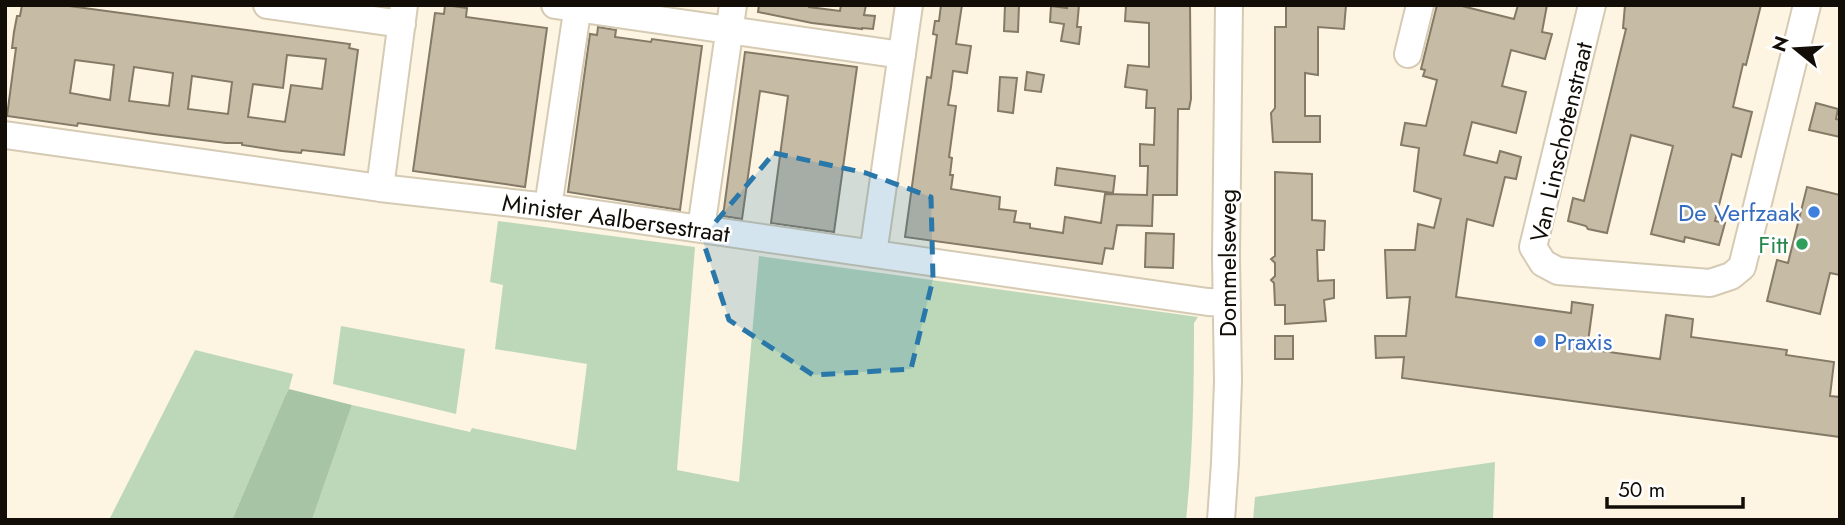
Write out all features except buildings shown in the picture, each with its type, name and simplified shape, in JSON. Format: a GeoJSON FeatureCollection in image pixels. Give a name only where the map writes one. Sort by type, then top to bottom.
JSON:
{"type":"FeatureCollection","features":[{"type":"Feature","properties":{"kind":"street"},"geometry":{"type":"LineString","coordinates":[[267,5],[403,15],[380,188]]}},
{"type":"Feature","properties":{"kind":"street"},"geometry":{"type":"LineString","coordinates":[[873,254],[909,5]]}},
{"type":"Feature","properties":{"kind":"street","name":"Dommelseweg"},"geometry":{"type":"LineString","coordinates":[[1221,520],[1227,381],[1229,5]]}},
{"type":"Feature","properties":{"kind":"street"},"geometry":{"type":"LineString","coordinates":[[1408,54],[1420,5]]}},
{"type":"Feature","properties":{"kind":"street","name":"Van Linschotenstraat"},"geometry":{"type":"LineString","coordinates":[[1592,5],[1533,247],[1543,262],[1558,271],[1710,283],[1731,276],[1742,267],[1807,5]]}},
{"type":"Feature","properties":{"kind":"street"},"geometry":{"type":"LineString","coordinates":[[548,207],[570,6],[731,18],[902,55]]}},
{"type":"Feature","properties":{"kind":"street"},"geometry":{"type":"LineString","coordinates":[[701,229],[731,18]]}},
{"type":"Feature","properties":{"kind":"street","name":"Minister Aalbersestraat"},"geometry":{"type":"LineString","coordinates":[[5,135],[380,188],[548,207],[1227,303]]}},
{"type":"Feature","properties":{"kind":"highlighted area"},"geometry":{"type":"Polygon","coordinates":[[[774,153],[866,173],[931,197],[933,279],[911,369],[813,375],[729,320],[702,238],[774,153]]]}},
{"type":"Feature","properties":{"kind":"green space"},"geometry":{"type":"Polygon","coordinates":[[[498,221],[695,247],[677,470],[739,482],[759,256],[1198,317],[1194,323],[1193,422],[1186,520],[312,520],[352,405],[470,432],[472,428],[576,450],[587,364],[495,349],[503,285],[490,282],[498,221]]]}},
{"type":"Feature","properties":{"kind":"green space"},"geometry":{"type":"Polygon","coordinates":[[[341,326],[465,349],[456,414],[333,384],[341,326]]]}},
{"type":"Feature","properties":{"kind":"green space"},"geometry":{"type":"Polygon","coordinates":[[[195,350],[293,374],[232,520],[109,520],[195,350]]]}},
{"type":"Feature","properties":{"kind":"green space"},"geometry":{"type":"Polygon","coordinates":[[[289,389],[352,405],[312,520],[232,520],[285,396],[289,389]]]}},
{"type":"Feature","properties":{"kind":"green space"},"geometry":{"type":"Polygon","coordinates":[[[1495,462],[1493,520],[1253,520],[1255,497],[1495,462]]]}},
{"type":"Feature","properties":{"kind":"place","name":"De Verfzaak"},"geometry":{"type":"Point","coordinates":[1814,212]}},
{"type":"Feature","properties":{"kind":"place","name":"Fitt"},"geometry":{"type":"Point","coordinates":[1802,244]}},
{"type":"Feature","properties":{"kind":"place","name":"Praxis"},"geometry":{"type":"Point","coordinates":[1540,341]}}]}
